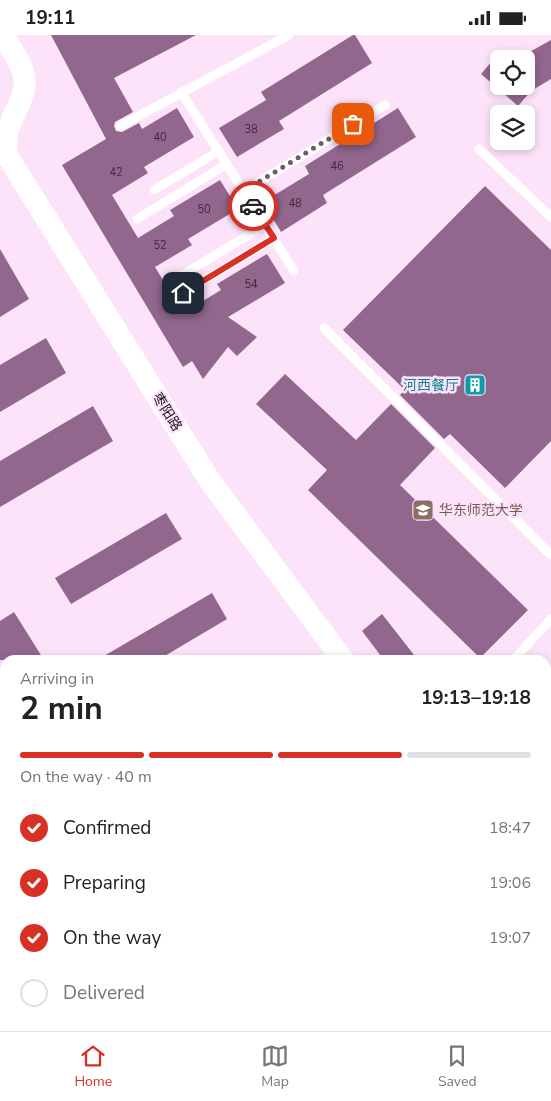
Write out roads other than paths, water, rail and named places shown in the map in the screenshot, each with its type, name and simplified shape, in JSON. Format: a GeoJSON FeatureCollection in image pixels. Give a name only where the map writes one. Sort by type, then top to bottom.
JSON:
{"type":"FeatureCollection","features":[{"type":"Feature","properties":{"kind":"street","name":"枣阳路"},"geometry":{"type":"LineString","coordinates":[[3,35],[23,71],[26,81],[24,92],[7,132],[3,149],[210,481],[339,655]]}},
{"type":"Feature","properties":{"kind":"lane"},"geometry":{"type":"LineString","coordinates":[[120,126],[289,35]]}},
{"type":"Feature","properties":{"kind":"lane"},"geometry":{"type":"LineString","coordinates":[[182,93],[294,271]]}},
{"type":"Feature","properties":{"kind":"lane"},"geometry":{"type":"LineString","coordinates":[[244,191],[385,105]]}},
{"type":"Feature","properties":{"kind":"lane"},"geometry":{"type":"LineString","coordinates":[[479,149],[551,217]]}},
{"type":"Feature","properties":{"kind":"lane"},"geometry":{"type":"LineString","coordinates":[[154,190],[219,151]]}},
{"type":"Feature","properties":{"kind":"lane"},"geometry":{"type":"LineString","coordinates":[[137,219],[227,164]]}},
{"type":"Feature","properties":{"kind":"lane"},"geometry":{"type":"LineString","coordinates":[[174,280],[265,225]]}},
{"type":"Feature","properties":{"kind":"lane"},"geometry":{"type":"LineString","coordinates":[[183,293],[274,238]]}},
{"type":"Feature","properties":{"kind":"lane"},"geometry":{"type":"LineString","coordinates":[[324,328],[551,555]]}},
{"type":"Feature","properties":{"kind":"lane"},"geometry":{"type":"LineString","coordinates":[[518,655],[551,619]]}},
{"type":"Feature","properties":{"kind":"place","name":"河西餐厅"},"geometry":{"type":"Point","coordinates":[475,385]}},
{"type":"Feature","properties":{"kind":"place","name":"华东师范大学"},"geometry":{"type":"Point","coordinates":[423,510]}}]}
